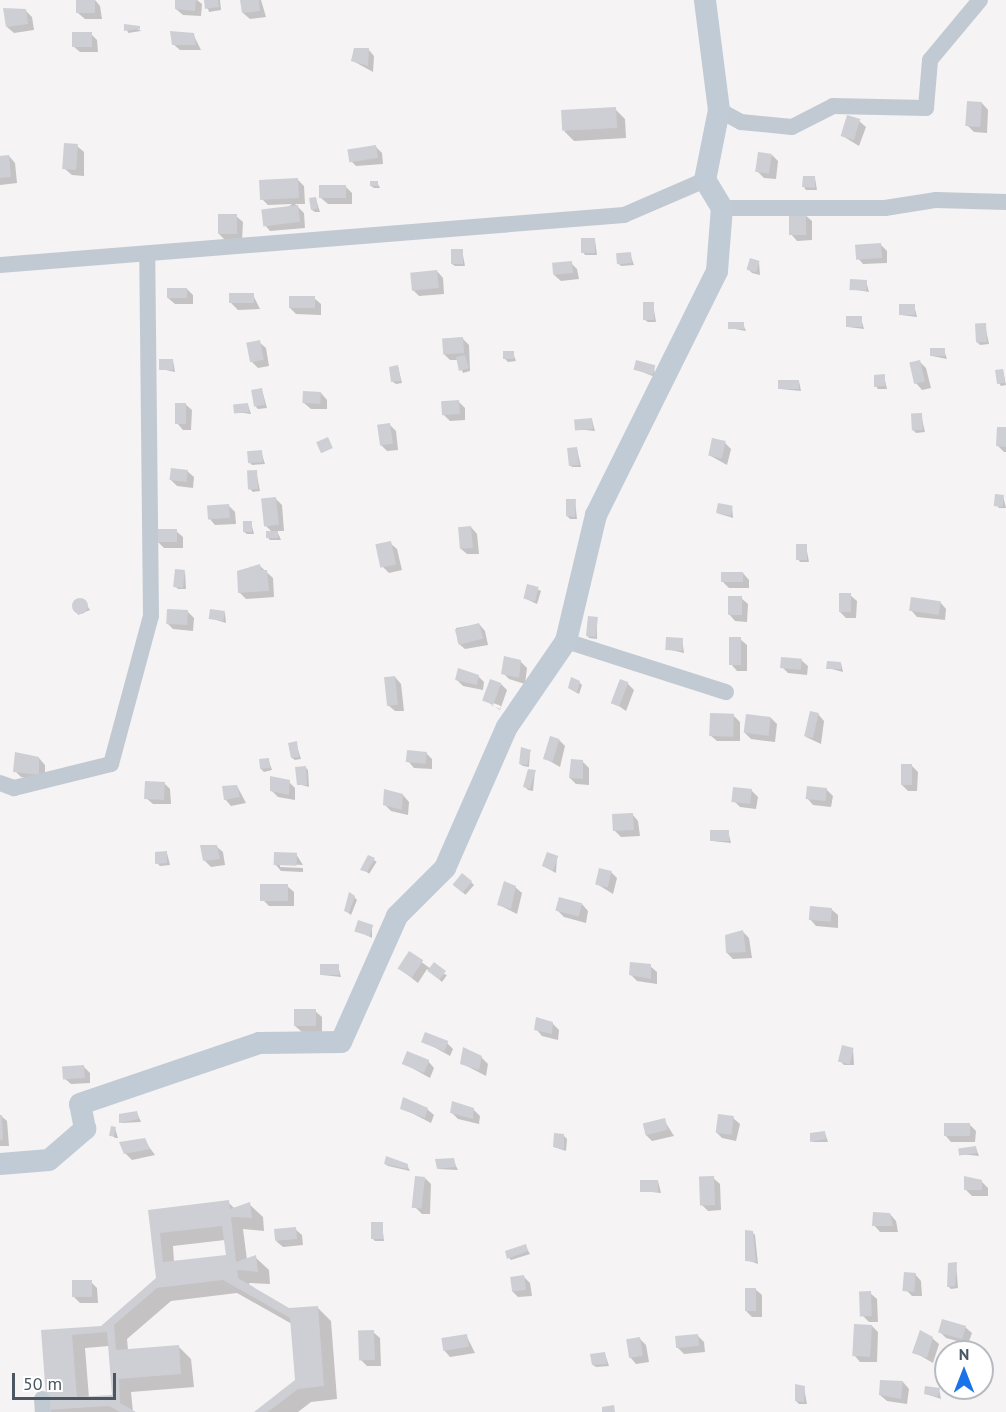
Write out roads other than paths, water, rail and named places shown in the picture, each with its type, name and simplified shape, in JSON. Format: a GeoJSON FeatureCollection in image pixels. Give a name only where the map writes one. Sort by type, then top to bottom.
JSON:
{"type":"FeatureCollection","features":[{"type":"Feature","properties":{"kind":"street"},"geometry":{"type":"LineString","coordinates":[[0,1164],[49,1160],[85,1129],[80,1104],[259,1043],[341,1042],[397,916],[445,868],[507,727],[566,641],[597,514],[717,271],[722,208],[705,180],[719,110],[705,0]]}},
{"type":"Feature","properties":{"kind":"street"},"geometry":{"type":"LineString","coordinates":[[719,110],[741,122],[792,127],[832,106],[926,108],[930,60],[980,0]]}},
{"type":"Feature","properties":{"kind":"street"},"geometry":{"type":"LineString","coordinates":[[0,265],[624,215],[705,180]]}},
{"type":"Feature","properties":{"kind":"street"},"geometry":{"type":"LineString","coordinates":[[722,208],[885,208],[936,200],[1006,202]]}},
{"type":"Feature","properties":{"kind":"street"},"geometry":{"type":"LineString","coordinates":[[0,783],[15,788],[111,764],[151,616],[147,255]]}},
{"type":"Feature","properties":{"kind":"street"},"geometry":{"type":"LineString","coordinates":[[566,641],[726,692]]}}]}
